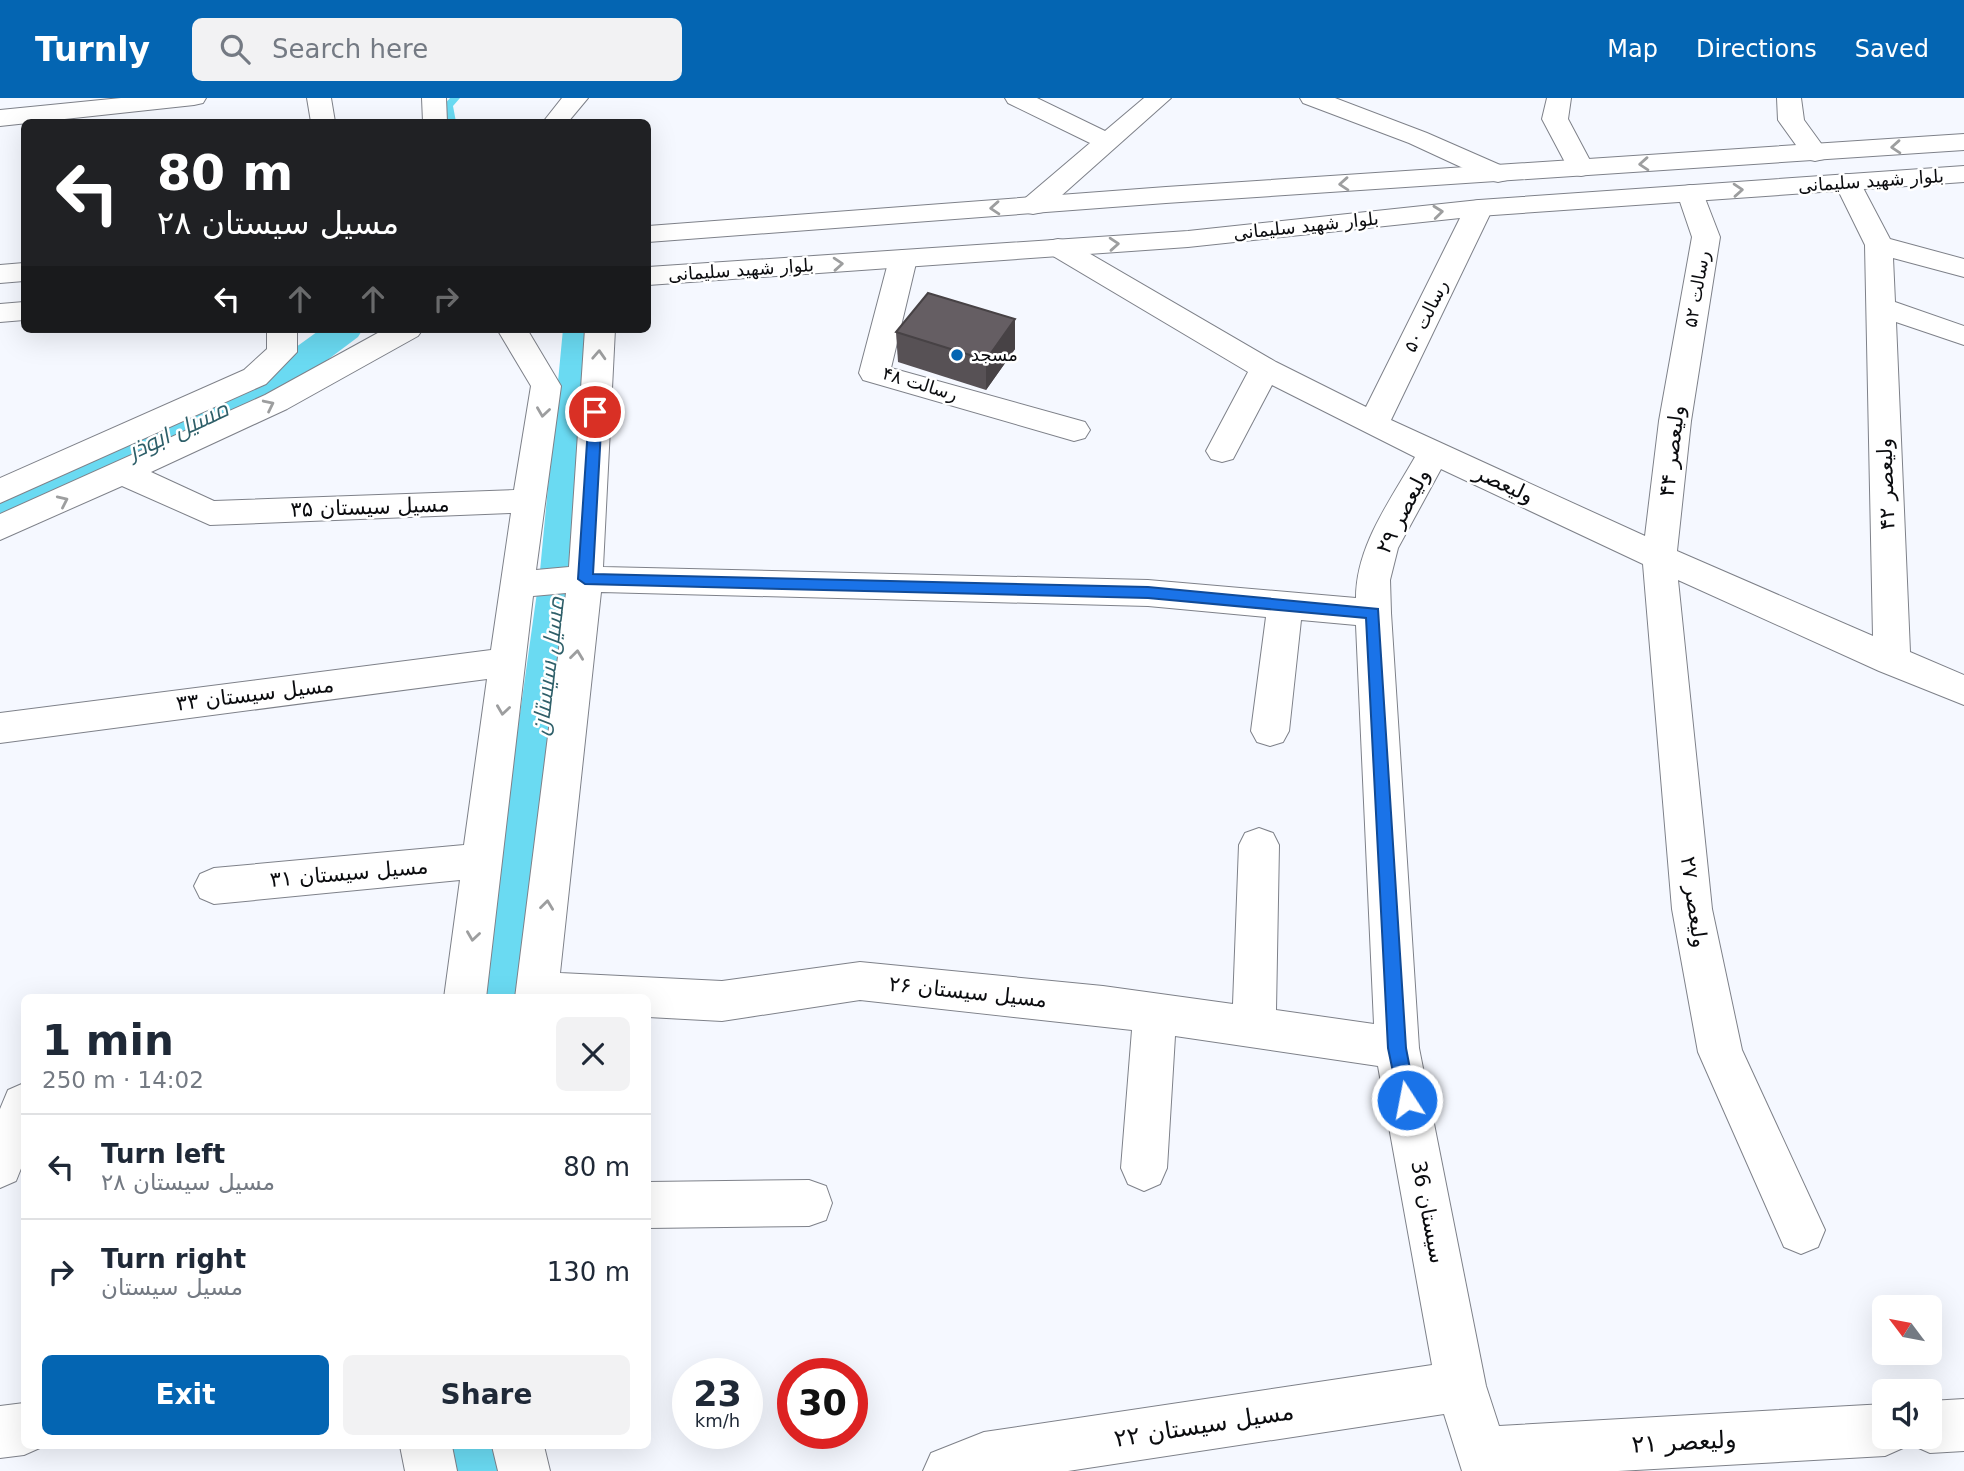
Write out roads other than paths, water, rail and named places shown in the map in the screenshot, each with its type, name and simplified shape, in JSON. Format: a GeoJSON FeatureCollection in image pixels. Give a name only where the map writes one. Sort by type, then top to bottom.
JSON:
{"type":"FeatureCollection","features":[{"type":"Feature","properties":{"kind":"street"},"geometry":{"type":"LineString","coordinates":[[0,118],[194,98]]}},
{"type":"Feature","properties":{"kind":"street"},"geometry":{"type":"LineString","coordinates":[[319,98],[322,119]]}},
{"type":"Feature","properties":{"kind":"street"},"geometry":{"type":"LineString","coordinates":[[434,98],[435,119]]}},
{"type":"Feature","properties":{"kind":"street"},"geometry":{"type":"LineString","coordinates":[[558,119],[576,98]]}},
{"type":"Feature","properties":{"kind":"street"},"geometry":{"type":"LineString","coordinates":[[1017,98],[1108,142]]}},
{"type":"Feature","properties":{"kind":"street"},"geometry":{"type":"LineString","coordinates":[[1033,205],[1159,98]]}},
{"type":"Feature","properties":{"kind":"street"},"geometry":{"type":"LineString","coordinates":[[1312,98],[1418,138],[1498,174]]}},
{"type":"Feature","properties":{"kind":"street"},"geometry":{"type":"LineString","coordinates":[[1559,98],[1555,119],[1581,168]]}},
{"type":"Feature","properties":{"kind":"street"},"geometry":{"type":"LineString","coordinates":[[1789,98],[1791,120],[1815,153]]}},
{"type":"Feature","properties":{"kind":"street","name":"بلوار شهید سلیمانی"},"geometry":{"type":"LineString","coordinates":[[651,234],[1964,142]]}},
{"type":"Feature","properties":{"kind":"street","name":"بلوار شهید سلیمانی"},"geometry":{"type":"LineString","coordinates":[[651,276],[1188,239],[1479,208],[1964,174]]}},
{"type":"Feature","properties":{"kind":"street"},"geometry":{"type":"LineString","coordinates":[[1381,181],[1398,216]]}},
{"type":"Feature","properties":{"kind":"street"},"geometry":{"type":"LineString","coordinates":[[1847,182],[1879,245],[1964,268]]}},
{"type":"Feature","properties":{"kind":"street","name":"رسالت ۵۲"},"geometry":{"type":"LineString","coordinates":[[1687,346],[1706,237],[1690,193]]}},
{"type":"Feature","properties":{"kind":"street","name":"رسالت ۵۰"},"geometry":{"type":"LineString","coordinates":[[1373,424],[1479,208]]}},
{"type":"Feature","properties":{"kind":"street","name":"ولیعصر ۴۲"},"geometry":{"type":"LineString","coordinates":[[1879,245],[1892,661]]}},
{"type":"Feature","properties":{"kind":"street","name":"ولیعصر"},"geometry":{"type":"LineString","coordinates":[[1058,247],[1265,369],[1373,424],[1659,557],[1964,691]]}},
{"type":"Feature","properties":{"kind":"street","name":"رسالت ۴۸"},"geometry":{"type":"LineString","coordinates":[[903,260],[874,373],[1074,430]]}},
{"type":"Feature","properties":{"kind":"street"},"geometry":{"type":"LineString","coordinates":[[0,274],[21,272]]}},
{"type":"Feature","properties":{"kind":"street"},"geometry":{"type":"LineString","coordinates":[[1881,307],[1964,336]]}},
{"type":"Feature","properties":{"kind":"street"},"geometry":{"type":"LineString","coordinates":[[0,313],[21,311]]}},
{"type":"Feature","properties":{"kind":"street"},"geometry":{"type":"LineString","coordinates":[[0,491],[255,377],[282,352],[282,333]]}},
{"type":"Feature","properties":{"kind":"street"},"geometry":{"type":"LineString","coordinates":[[0,528],[276,402],[401,333]]}},
{"type":"Feature","properties":{"kind":"street"},"geometry":{"type":"LineString","coordinates":[[466,994],[517,584],[547,386],[514,333]]}},
{"type":"Feature","properties":{"kind":"street"},"geometry":{"type":"LineString","coordinates":[[537,994],[585,579],[600,333]]}},
{"type":"Feature","properties":{"kind":"street","name":"ولیعصر ۴۴"},"geometry":{"type":"LineString","coordinates":[[1659,557],[1687,346]]}},
{"type":"Feature","properties":{"kind":"street"},"geometry":{"type":"LineString","coordinates":[[1222,451],[1265,369]]}},
{"type":"Feature","properties":{"kind":"street","name":"ولیعصر ۲۹"},"geometry":{"type":"LineString","coordinates":[[1373,613],[1373,580],[1381,548],[1434,451]]}},
{"type":"Feature","properties":{"kind":"street","name":"مسیل سیستان ۳۵"},"geometry":{"type":"LineString","coordinates":[[123,473],[209,513],[531,501]]}},
{"type":"Feature","properties":{"kind":"street","name":"ولیعصر ۲۷"},"geometry":{"type":"LineString","coordinates":[[1659,557],[1692,909],[1720,1052],[1801,1230]]}},
{"type":"Feature","properties":{"kind":"street"},"geometry":{"type":"LineString","coordinates":[[517,584],[585,579],[1148,593],[1373,613]]}},
{"type":"Feature","properties":{"kind":"street"},"geometry":{"type":"LineString","coordinates":[[1270,731],[1285,605]]}},
{"type":"Feature","properties":{"kind":"street","name":"سیستان 36"},"geometry":{"type":"LineString","coordinates":[[1373,613],[1397,1048],[1461,1386],[1485,1462]]}},
{"type":"Feature","properties":{"kind":"street","name":"مسیل سیستان ۳۳"},"geometry":{"type":"LineString","coordinates":[[0,728],[509,662]]}},
{"type":"Feature","properties":{"kind":"street"},"geometry":{"type":"LineString","coordinates":[[1254,1027],[1258,845]]}},
{"type":"Feature","properties":{"kind":"street","name":"مسیل سیستان ۳۱"},"geometry":{"type":"LineString","coordinates":[[214,886],[483,860]]}},
{"type":"Feature","properties":{"kind":"street","name":"مسیل سیستان ۲۶"},"geometry":{"type":"LineString","coordinates":[[651,998],[722,1001],[860,981],[1155,1013],[1397,1048]]}},
{"type":"Feature","properties":{"kind":"street"},"geometry":{"type":"LineString","coordinates":[[1144,1168],[1155,1013]]}},
{"type":"Feature","properties":{"kind":"street"},"geometry":{"type":"LineString","coordinates":[[0,1102],[21,1099]]}},
{"type":"Feature","properties":{"kind":"street"},"geometry":{"type":"LineString","coordinates":[[0,1165],[21,1112]]}},
{"type":"Feature","properties":{"kind":"street"},"geometry":{"type":"LineString","coordinates":[[651,1205],[809,1203]]}},
{"type":"Feature","properties":{"kind":"street","name":"مسیل سیستان ۲۲"},"geometry":{"type":"LineString","coordinates":[[949,1471],[984,1458],[1461,1386]]}},
{"type":"Feature","properties":{"kind":"street"},"geometry":{"type":"LineString","coordinates":[[1942,1426],[1964,1425]]}},
{"type":"Feature","properties":{"kind":"street"},"geometry":{"type":"LineString","coordinates":[[0,1432],[21,1429]]}},
{"type":"Feature","properties":{"kind":"street","name":"ولیعصر ۲۱"},"geometry":{"type":"LineString","coordinates":[[1485,1462],[1872,1431]]}},
{"type":"Feature","properties":{"kind":"street"},"geometry":{"type":"LineString","coordinates":[[427,1449],[431,1471]]}},
{"type":"Feature","properties":{"kind":"street"},"geometry":{"type":"LineString","coordinates":[[519,1449],[524,1471]]}},
{"type":"Feature","properties":{"kind":"waterway"},"geometry":{"type":"LineString","coordinates":[[451,119],[448,106],[455,98]]}},
{"type":"Feature","properties":{"kind":"waterway","name":"مسیل ابوذر"},"geometry":{"type":"LineString","coordinates":[[0,508],[59,486],[265,388],[340,333]]}},
{"type":"Feature","properties":{"kind":"waterway","name":"مسیل سیستان"},"geometry":{"type":"LineString","coordinates":[[507,994],[561,571],[579,333]]}},
{"type":"Feature","properties":{"kind":"waterway","name":"مسیل سیستان"},"geometry":{"type":"LineString","coordinates":[[482,1449],[487,1471]]}},
{"type":"Feature","properties":{"kind":"place","name":"مسجد"},"geometry":{"type":"Point","coordinates":[957,355]}}]}
